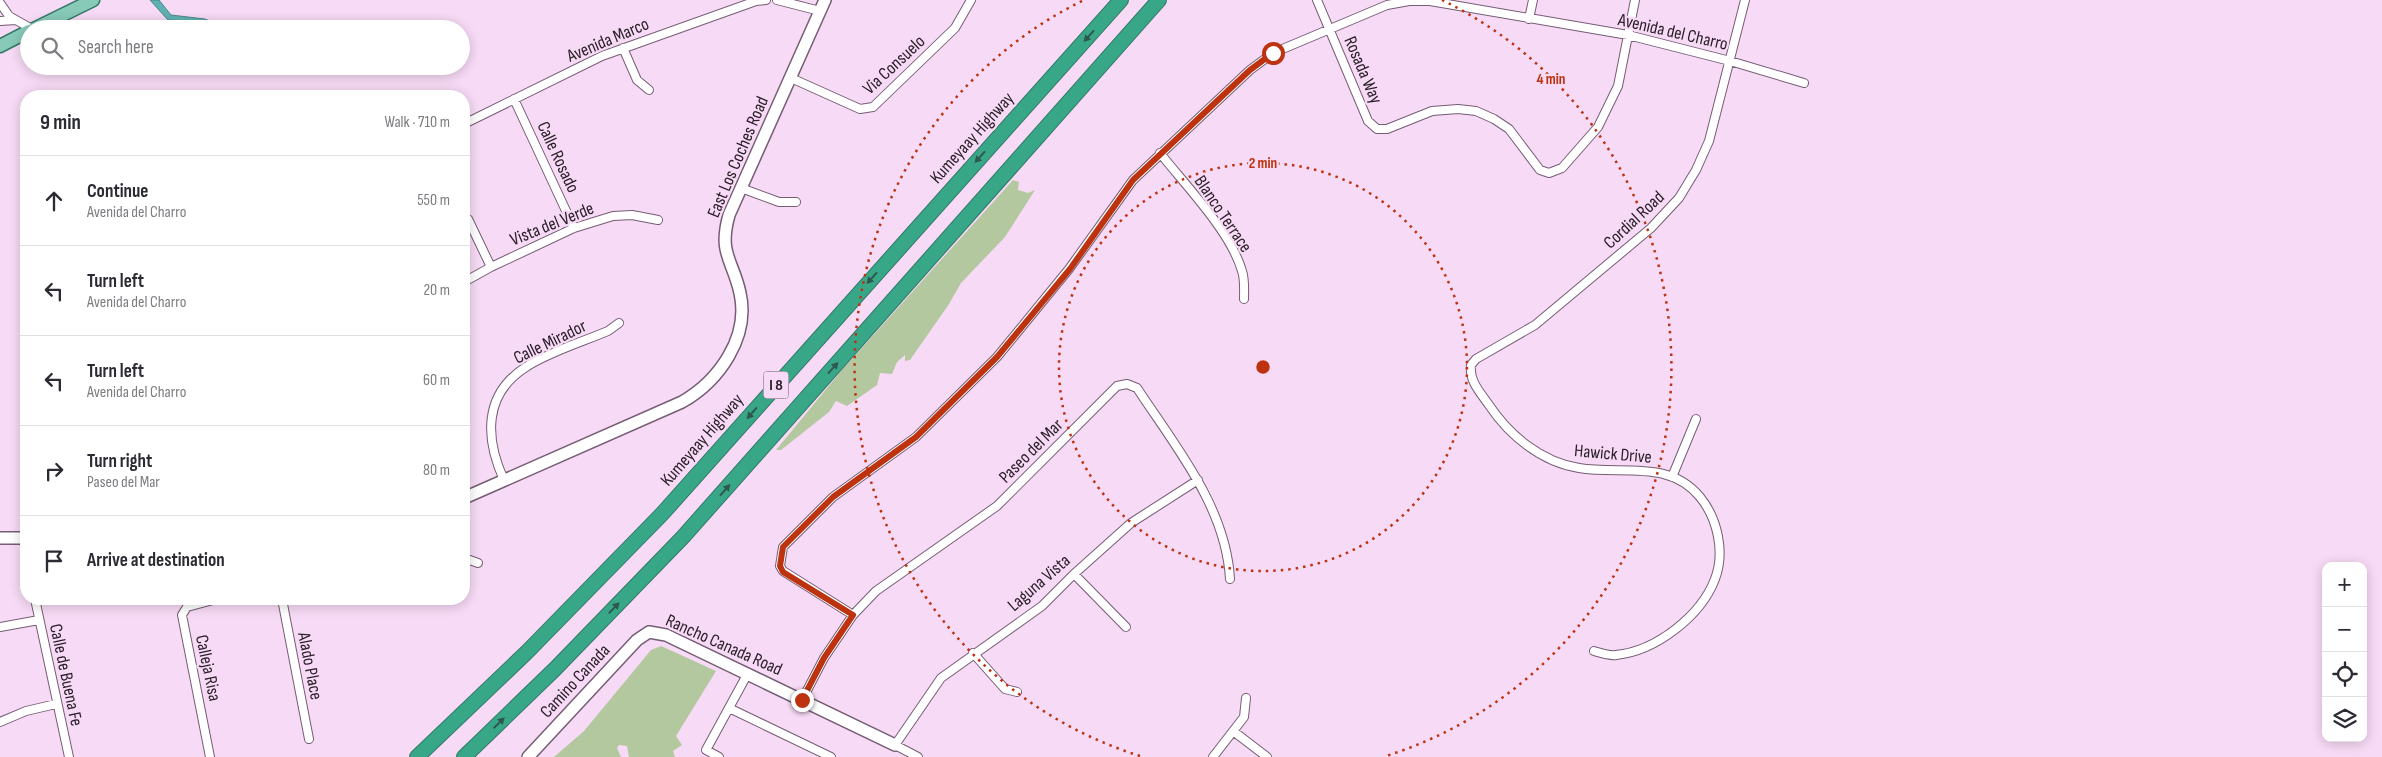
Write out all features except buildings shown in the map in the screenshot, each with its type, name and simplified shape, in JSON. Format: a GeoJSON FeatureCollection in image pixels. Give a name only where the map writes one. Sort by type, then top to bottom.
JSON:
{"type":"FeatureCollection","features":[{"type":"Feature","properties":{"kind":"highway","name":"Kumeyaay Highway"},"geometry":{"type":"LineString","coordinates":[[417,757],[527,652],[662,514],[1121,0]]}},
{"type":"Feature","properties":{"kind":"highway","name":"I 8"},"geometry":{"type":"LineString","coordinates":[[464,757],[555,669],[683,537],[1159,0]]}},
{"type":"Feature","properties":{"kind":"main road"},"geometry":{"type":"LineString","coordinates":[[52,20],[93,0]]}},
{"type":"Feature","properties":{"kind":"main road"},"geometry":{"type":"LineString","coordinates":[[0,46],[20,36]]}},
{"type":"Feature","properties":{"kind":"street","name":"Avenida Marco"},"geometry":{"type":"LineString","coordinates":[[470,121],[623,48],[756,1],[766,0]]}},
{"type":"Feature","properties":{"kind":"street"},"geometry":{"type":"LineString","coordinates":[[777,0],[822,6]]}},
{"type":"Feature","properties":{"kind":"street","name":"Via Consuelo"},"geometry":{"type":"LineString","coordinates":[[791,78],[860,109],[873,107],[955,28],[970,0]]}},
{"type":"Feature","properties":{"kind":"street","name":"Rosada Way"},"geometry":{"type":"LineString","coordinates":[[1317,0],[1368,121],[1377,128],[1387,129],[1432,111],[1458,109],[1476,111],[1508,128],[1540,170],[1550,173],[1562,168],[1598,127],[1618,86],[1628,35]]}},
{"type":"Feature","properties":{"kind":"street"},"geometry":{"type":"LineString","coordinates":[[1529,18],[1533,0]]}},
{"type":"Feature","properties":{"kind":"street"},"geometry":{"type":"LineString","coordinates":[[1628,35],[1635,0]]}},
{"type":"Feature","properties":{"kind":"street","name":"Cordial Road"},"geometry":{"type":"LineString","coordinates":[[1470,372],[1471,365],[1476,359],[1535,325],[1667,213],[1696,170],[1709,141],[1745,0]]}},
{"type":"Feature","properties":{"kind":"street","name":"Avenida del Charro"},"geometry":{"type":"LineString","coordinates":[[853,615],[783,572],[780,566],[783,547],[833,497],[916,437],[997,357],[1070,269],[1133,180],[1250,70],[1273,53],[1328,28],[1387,5],[1409,1],[1440,2],[1628,35],[1730,61],[1804,83]]}},
{"type":"Feature","properties":{"kind":"street"},"geometry":{"type":"LineString","coordinates":[[0,3],[9,16],[20,22]]}},
{"type":"Feature","properties":{"kind":"street","name":"East Los Coches Road"},"geometry":{"type":"LineString","coordinates":[[470,495],[682,402],[699,391],[714,377],[735,344],[741,325],[741,296],[727,257],[725,240],[730,215],[822,6]]}},
{"type":"Feature","properties":{"kind":"street"},"geometry":{"type":"LineString","coordinates":[[0,21],[16,20]]}},
{"type":"Feature","properties":{"kind":"street"},"geometry":{"type":"LineString","coordinates":[[623,48],[636,80],[649,90]]}},
{"type":"Feature","properties":{"kind":"street","name":"Calle Rosado"},"geometry":{"type":"LineString","coordinates":[[514,99],[574,228]]}},
{"type":"Feature","properties":{"kind":"street","name":"Blanco Terrace"},"geometry":{"type":"LineString","coordinates":[[1160,153],[1216,224],[1235,252],[1243,273],[1244,299]]}},
{"type":"Feature","properties":{"kind":"street"},"geometry":{"type":"LineString","coordinates":[[741,188],[779,202],[796,202]]}},
{"type":"Feature","properties":{"kind":"street","name":"Vista del Verde"},"geometry":{"type":"LineString","coordinates":[[470,278],[490,266],[574,228],[613,216],[632,215],[658,220]]}},
{"type":"Feature","properties":{"kind":"street"},"geometry":{"type":"LineString","coordinates":[[470,223],[490,266]]}},
{"type":"Feature","properties":{"kind":"street","name":"Calle Mirador"},"geometry":{"type":"LineString","coordinates":[[504,480],[493,456],[490,433],[493,411],[505,387],[527,366],[608,331],[618,323]]}},
{"type":"Feature","properties":{"kind":"street","name":"Hawick Drive"},"geometry":{"type":"LineString","coordinates":[[1470,372],[1471,378],[1498,419],[1530,448],[1562,464],[1577,468],[1594,470],[1647,470],[1672,477],[1700,497],[1715,524],[1719,539],[1715,579],[1702,602],[1681,625],[1636,651],[1615,655],[1594,651]]}},
{"type":"Feature","properties":{"kind":"street","name":"Paseo del Mar"},"geometry":{"type":"LineString","coordinates":[[802,700],[824,658],[853,615],[876,591],[997,506],[1117,386],[1127,384],[1137,388],[1198,480],[1218,521],[1229,560],[1230,579]]}},
{"type":"Feature","properties":{"kind":"street"},"geometry":{"type":"LineString","coordinates":[[1672,477],[1696,419]]}},
{"type":"Feature","properties":{"kind":"street","name":"Laguna Vista"},"geometry":{"type":"LineString","coordinates":[[895,745],[935,684],[974,653],[1042,606],[1074,574],[1131,523],[1198,480]]}},
{"type":"Feature","properties":{"kind":"street"},"geometry":{"type":"LineString","coordinates":[[0,538],[20,541]]}},
{"type":"Feature","properties":{"kind":"street"},"geometry":{"type":"LineString","coordinates":[[470,560],[478,562]]}},
{"type":"Feature","properties":{"kind":"street"},"geometry":{"type":"LineString","coordinates":[[1074,574],[1126,627]]}},
{"type":"Feature","properties":{"kind":"street","name":"Calle de Buena Fe"},"geometry":{"type":"LineString","coordinates":[[36,605],[56,704],[69,757]]}},
{"type":"Feature","properties":{"kind":"street","name":"Calleja Risa"},"geometry":{"type":"LineString","coordinates":[[192,605],[187,607],[182,616],[210,757]]}},
{"type":"Feature","properties":{"kind":"street","name":"Alado Place"},"geometry":{"type":"LineString","coordinates":[[283,605],[309,739]]}},
{"type":"Feature","properties":{"kind":"street"},"geometry":{"type":"LineString","coordinates":[[0,627],[39,620]]}},
{"type":"Feature","properties":{"kind":"street","name":"Rancho Canada Road"},"geometry":{"type":"LineString","coordinates":[[650,632],[666,635],[748,673],[918,757]]}},
{"type":"Feature","properties":{"kind":"street","name":"Camino Canada"},"geometry":{"type":"LineString","coordinates":[[528,757],[637,640],[650,632]]}},
{"type":"Feature","properties":{"kind":"street"},"geometry":{"type":"LineString","coordinates":[[974,653],[1006,689],[1017,692]]}},
{"type":"Feature","properties":{"kind":"street"},"geometry":{"type":"LineString","coordinates":[[719,757],[706,750],[748,673]]}},
{"type":"Feature","properties":{"kind":"street"},"geometry":{"type":"LineString","coordinates":[[1213,757],[1244,717],[1246,698]]}},
{"type":"Feature","properties":{"kind":"street"},"geometry":{"type":"LineString","coordinates":[[0,722],[26,711],[56,704]]}},
{"type":"Feature","properties":{"kind":"street"},"geometry":{"type":"LineString","coordinates":[[729,708],[831,757]]}},
{"type":"Feature","properties":{"kind":"street"},"geometry":{"type":"LineString","coordinates":[[1233,731],[1267,757]]}},
{"type":"Feature","properties":{"kind":"shaded area"},"geometry":{"type":"Polygon","coordinates":[[[150,0],[159,0],[171,15],[208,20],[168,20],[150,0]]]}},
{"type":"Feature","properties":{"kind":"shaded area"},"geometry":{"type":"Polygon","coordinates":[[[1013,180],[1019,182],[1018,190],[1028,193],[1035,190],[1005,237],[961,283],[949,304],[910,360],[905,361],[905,355],[897,362],[892,374],[880,373],[877,385],[847,406],[836,401],[829,412],[781,450],[776,450],[842,370],[1013,180]]]}},
{"type":"Feature","properties":{"kind":"shaded area"},"geometry":{"type":"Polygon","coordinates":[[[661,646],[716,671],[676,736],[682,745],[673,751],[675,757],[629,757],[627,746],[619,745],[617,748],[621,757],[554,757],[584,731],[651,650],[661,646]]]}},
{"type":"Feature","properties":{"kind":"route"},"geometry":{"type":"LineString","coordinates":[[802,700],[824,658],[853,615],[783,572],[780,566],[780,555],[783,547],[833,497],[916,437],[997,357],[1070,269],[1133,180],[1250,70],[1273,53]]}}]}
